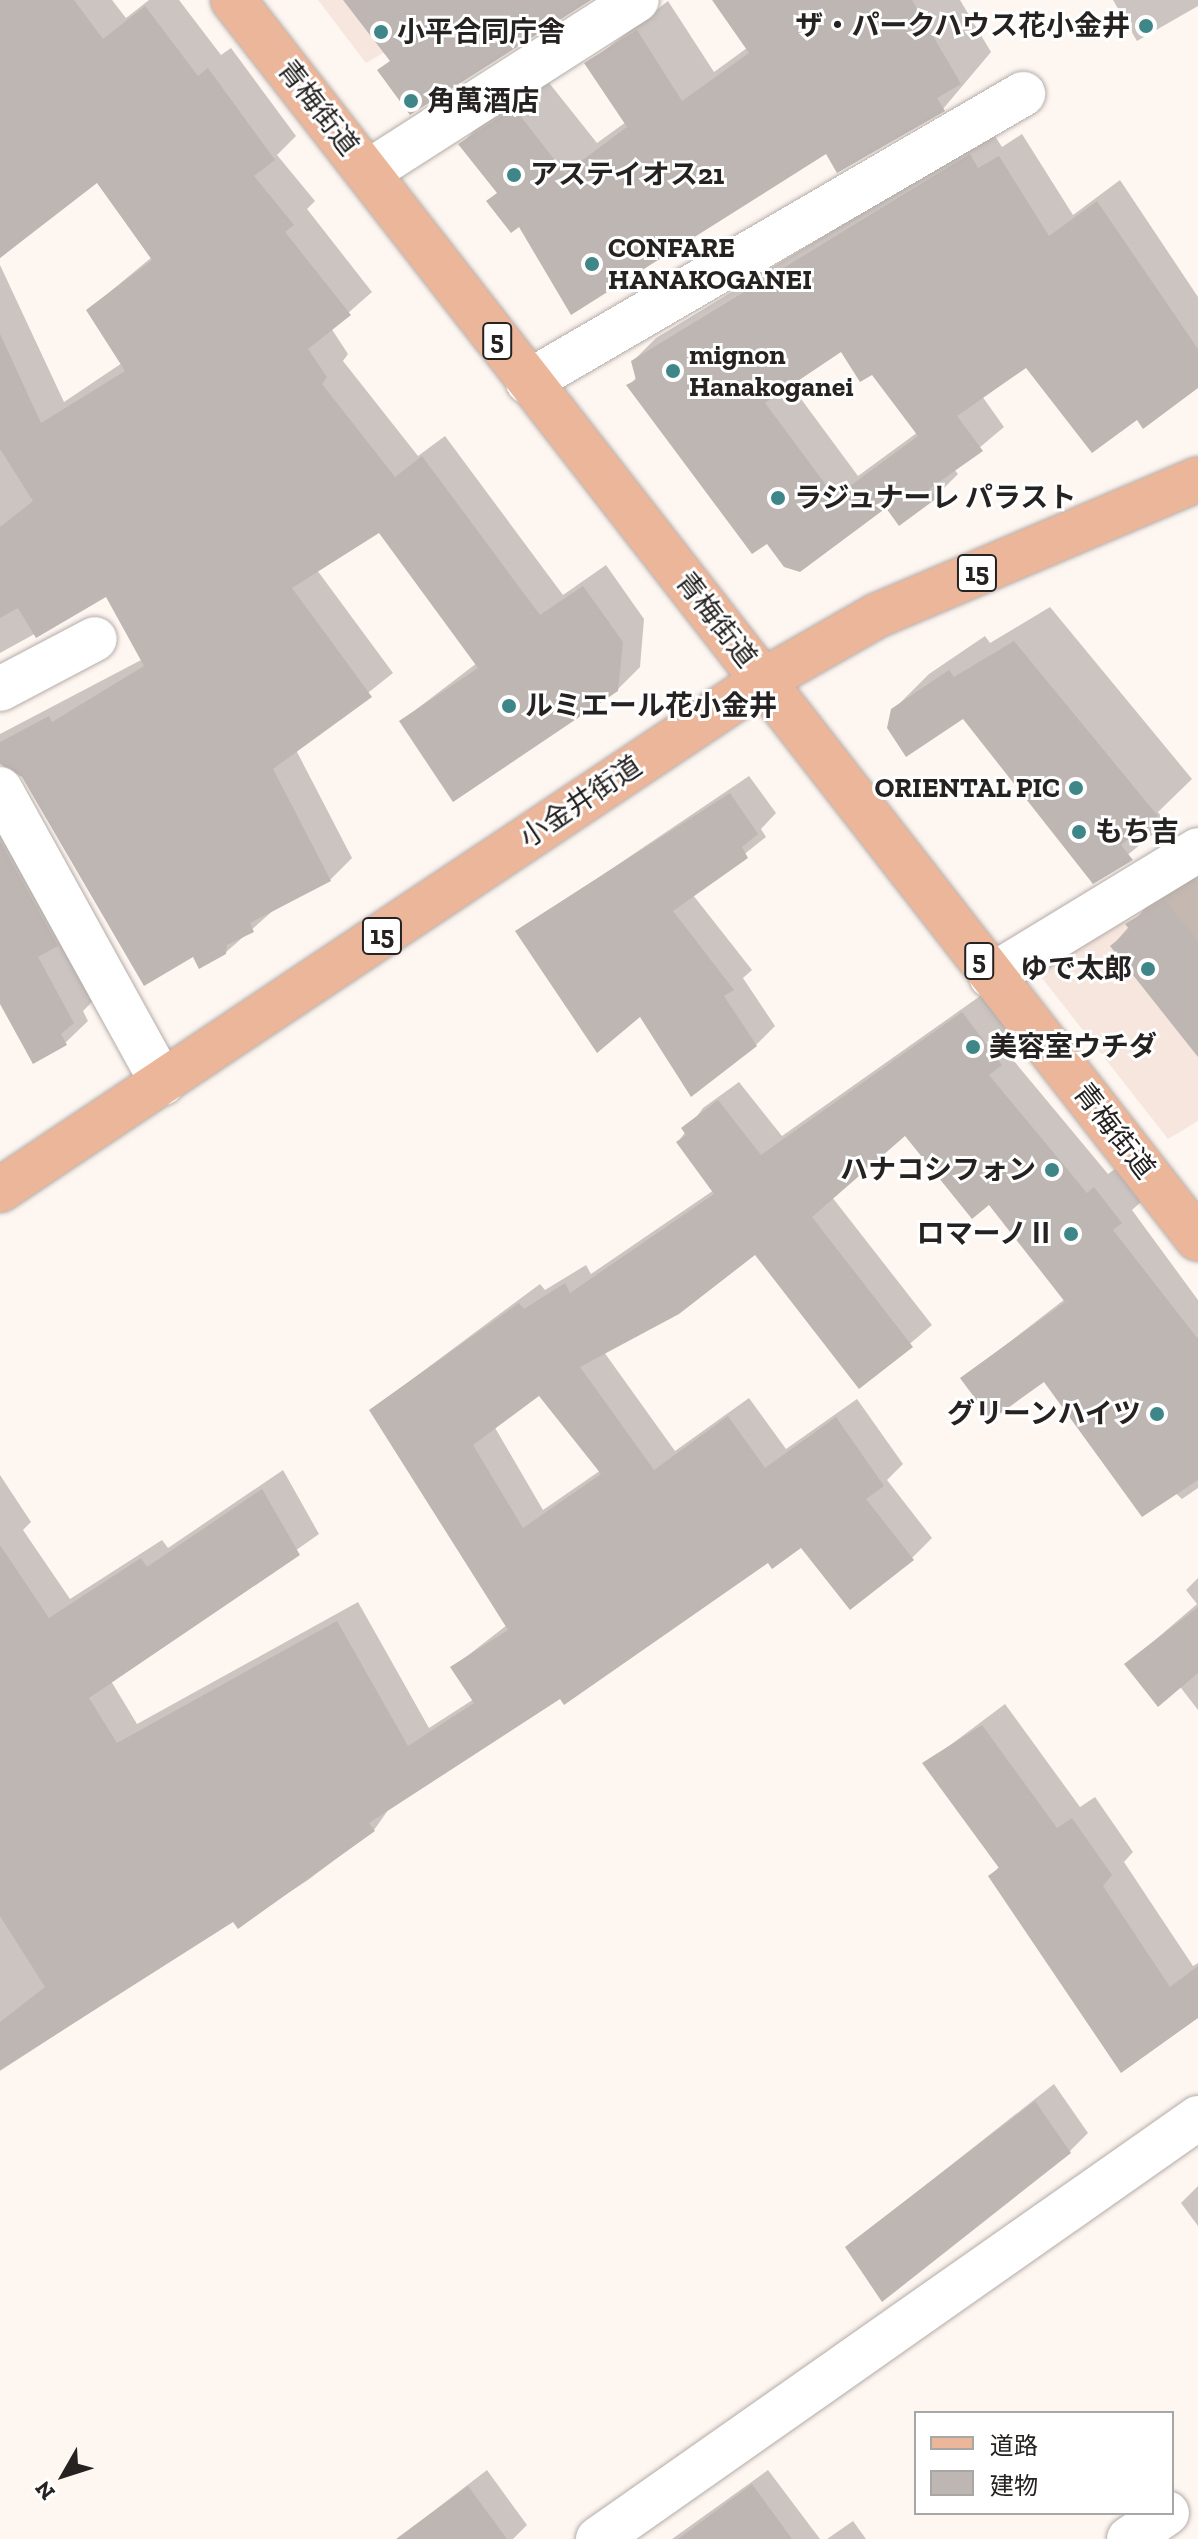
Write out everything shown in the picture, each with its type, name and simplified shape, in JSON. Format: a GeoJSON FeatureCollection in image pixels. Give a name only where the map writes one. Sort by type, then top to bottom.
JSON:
{"type":"FeatureCollection","features":[{"type":"Feature","properties":{"kind":"main road","name":"青梅街道"},"geometry":{"type":"LineString","coordinates":[[233,0],[1198,1239]]}},
{"type":"Feature","properties":{"kind":"main road","name":"小金井街道"},"geometry":{"type":"LineString","coordinates":[[0,1190],[764,680],[876,616],[1198,479]]}},
{"type":"Feature","properties":{"kind":"street"},"geometry":{"type":"LineString","coordinates":[[368,172],[637,0]]}},
{"type":"Feature","properties":{"kind":"street"},"geometry":{"type":"LineString","coordinates":[[528,382],[1023,94]]}},
{"type":"Feature","properties":{"kind":"street"},"geometry":{"type":"LineString","coordinates":[[0,689],[95,639]]}},
{"type":"Feature","properties":{"kind":"street"},"geometry":{"type":"LineString","coordinates":[[0,789],[162,1083]]}},
{"type":"Feature","properties":{"kind":"street"},"geometry":{"type":"LineString","coordinates":[[991,976],[1198,850]]}},
{"type":"Feature","properties":{"kind":"street"},"geometry":{"type":"LineString","coordinates":[[598,2539],[1198,2118]]}},
{"type":"Feature","properties":{"kind":"street"},"geometry":{"type":"LineString","coordinates":[[1174,2509],[1198,2492]]}},
{"type":"Feature","properties":{"kind":"street"},"geometry":{"type":"LineString","coordinates":[[1129,2539],[1164,2515]]}},
{"type":"Feature","properties":{"kind":"shaded area","name":"小平合同庁舎"},"geometry":{"type":"Polygon","coordinates":[[[318,0],[474,0],[366,63],[318,0]]]}},
{"type":"Feature","properties":{"kind":"shaded area"},"geometry":{"type":"Polygon","coordinates":[[[1189,870],[1198,882],[1198,1121],[1168,1139],[1035,969],[1189,870]]]}},
{"type":"Feature","properties":{"kind":"building"},"geometry":{"type":"Polygon","coordinates":[[[0,0],[74,0],[103,39],[145,6],[198,76],[208,68],[275,160],[254,176],[294,225],[285,232],[351,315],[308,349],[327,377],[322,384],[395,477],[422,456],[540,615],[583,586],[623,642],[618,691],[453,802],[399,721],[478,668],[379,533],[292,588],[372,697],[273,769],[331,881],[250,923],[254,932],[227,945],[226,954],[199,969],[193,957],[144,986],[22,777],[0,764],[0,742],[49,716],[52,722],[144,666],[106,597],[36,638],[18,608],[0,618],[0,527],[33,501],[0,449],[0,334],[41,423],[125,371],[86,310],[152,260],[97,183],[0,258],[0,0]]]}},
{"type":"Feature","properties":{"kind":"building"},"geometry":{"type":"Polygon","coordinates":[[[343,0],[591,0],[410,115],[377,70],[390,61],[343,0]]]}},
{"type":"Feature","properties":{"kind":"building"},"geometry":{"type":"Polygon","coordinates":[[[712,0],[912,0],[961,84],[937,98],[945,111],[837,173],[826,154],[571,315],[519,227],[511,233],[486,201],[497,193],[458,144],[514,108],[565,173],[627,127],[584,63],[637,30],[682,101],[749,53],[712,0]]]}},
{"type":"Feature","properties":{"kind":"building"},"geometry":{"type":"Polygon","coordinates":[[[970,154],[978,168],[999,156],[1049,236],[1097,201],[1198,349],[1198,388],[1143,429],[1137,420],[1092,453],[1026,368],[957,416],[983,451],[929,489],[937,498],[899,526],[886,508],[800,572],[784,567],[767,544],[752,554],[626,385],[636,380],[631,361],[970,154]],[[841,352],[765,403],[835,497],[918,436],[872,375],[860,382],[841,352]]]}},
{"type":"Feature","properties":{"kind":"building"},"geometry":{"type":"Polygon","coordinates":[[[1014,641],[1158,816],[1121,845],[1133,860],[1093,884],[963,719],[906,757],[887,728],[891,709],[949,670],[954,677],[1014,641]]]}},
{"type":"Feature","properties":{"kind":"building"},"geometry":{"type":"Polygon","coordinates":[[[730,793],[758,834],[742,847],[748,858],[673,911],[734,990],[724,996],[757,1046],[691,1097],[640,1017],[597,1053],[515,931],[730,793]]]}},
{"type":"Feature","properties":{"kind":"building"},"geometry":{"type":"Polygon","coordinates":[[[0,841],[58,946],[38,957],[74,1023],[61,1034],[67,1045],[33,1064],[0,1004],[0,841]]]}},
{"type":"Feature","properties":{"kind":"building"},"geometry":{"type":"Polygon","coordinates":[[[1165,900],[1198,941],[1198,1057],[1110,946],[1130,930],[1125,924],[1165,900]]]}},
{"type":"Feature","properties":{"kind":"building"},"geometry":{"type":"Polygon","coordinates":[[[962,1012],[1002,1065],[989,1075],[1087,1193],[1094,1187],[1122,1223],[1113,1230],[1198,1339],[1198,1480],[1142,1517],[1044,1382],[991,1420],[960,1378],[1065,1302],[989,1205],[972,1219],[905,1136],[812,1217],[913,1347],[859,1389],[755,1255],[679,1314],[580,1367],[654,1470],[728,1416],[765,1468],[836,1417],[884,1486],[866,1499],[914,1560],[850,1610],[801,1548],[772,1569],[768,1563],[564,1705],[560,1699],[369,1823],[375,1831],[238,1929],[233,1922],[0,2070],[0,2022],[45,1987],[0,1916],[0,1545],[49,1618],[141,1558],[147,1567],[262,1489],[300,1555],[89,1698],[117,1743],[337,1621],[408,1746],[474,1703],[450,1667],[508,1630],[369,1410],[519,1303],[524,1309],[565,1283],[570,1293],[714,1194],[676,1142],[686,1135],[681,1128],[718,1100],[761,1155],[962,1012]],[[539,1396],[473,1445],[523,1528],[601,1474],[539,1396]]]}},
{"type":"Feature","properties":{"kind":"building"},"geometry":{"type":"Polygon","coordinates":[[[1198,1607],[1198,1673],[1158,1707],[1124,1664],[1198,1607]]]}},
{"type":"Feature","properties":{"kind":"building"},"geometry":{"type":"Polygon","coordinates":[[[982,1725],[1057,1828],[1072,1818],[1112,1875],[1103,1886],[1170,1987],[1198,1966],[1198,2018],[1121,2073],[988,1876],[999,1868],[922,1763],[982,1725]]]}},
{"type":"Feature","properties":{"kind":"building"},"geometry":{"type":"Polygon","coordinates":[[[1035,2101],[1071,2153],[882,2302],[845,2247],[1035,2101]]]}},
{"type":"Feature","properties":{"kind":"building"},"geometry":{"type":"Polygon","coordinates":[[[752,2484],[792,2539],[678,2539],[752,2484]]]}},
{"type":"Feature","properties":{"kind":"building"},"geometry":{"type":"Polygon","coordinates":[[[468,2486],[507,2539],[396,2539],[468,2486]]]}},
{"type":"Feature","properties":{"kind":"place","name":"ザ・パークハウス花小金井"},"geometry":{"type":"Point","coordinates":[1146,26]}},
{"type":"Feature","properties":{"kind":"place","name":"小平合同庁舎"},"geometry":{"type":"Point","coordinates":[381,32]}},
{"type":"Feature","properties":{"kind":"place","name":"角萬酒店"},"geometry":{"type":"Point","coordinates":[411,101]}},
{"type":"Feature","properties":{"kind":"place","name":"アステイオス21"},"geometry":{"type":"Point","coordinates":[514,175]}},
{"type":"Feature","properties":{"kind":"place","name":"CONFARE HANAKOGANEI"},"geometry":{"type":"Point","coordinates":[592,264]}},
{"type":"Feature","properties":{"kind":"place","name":"mignon Hanakoganei"},"geometry":{"type":"Point","coordinates":[673,371]}},
{"type":"Feature","properties":{"kind":"place","name":"ラジュナーレ パラスト"},"geometry":{"type":"Point","coordinates":[778,498]}},
{"type":"Feature","properties":{"kind":"place","name":"ルミエール花小金井"},"geometry":{"type":"Point","coordinates":[509,706]}},
{"type":"Feature","properties":{"kind":"place","name":"ORIENTAL PIC"},"geometry":{"type":"Point","coordinates":[1076,788]}},
{"type":"Feature","properties":{"kind":"place","name":"もち吉"},"geometry":{"type":"Point","coordinates":[1079,832]}},
{"type":"Feature","properties":{"kind":"place","name":"ゆで太郎"},"geometry":{"type":"Point","coordinates":[1148,969]}},
{"type":"Feature","properties":{"kind":"place","name":"美容室ウチダ"},"geometry":{"type":"Point","coordinates":[973,1047]}},
{"type":"Feature","properties":{"kind":"place","name":"ハナコシフォン"},"geometry":{"type":"Point","coordinates":[1052,1170]}},
{"type":"Feature","properties":{"kind":"place","name":"ロマーノⅡ"},"geometry":{"type":"Point","coordinates":[1071,1234]}},
{"type":"Feature","properties":{"kind":"place","name":"グリーンハイツ"},"geometry":{"type":"Point","coordinates":[1157,1414]}}]}
